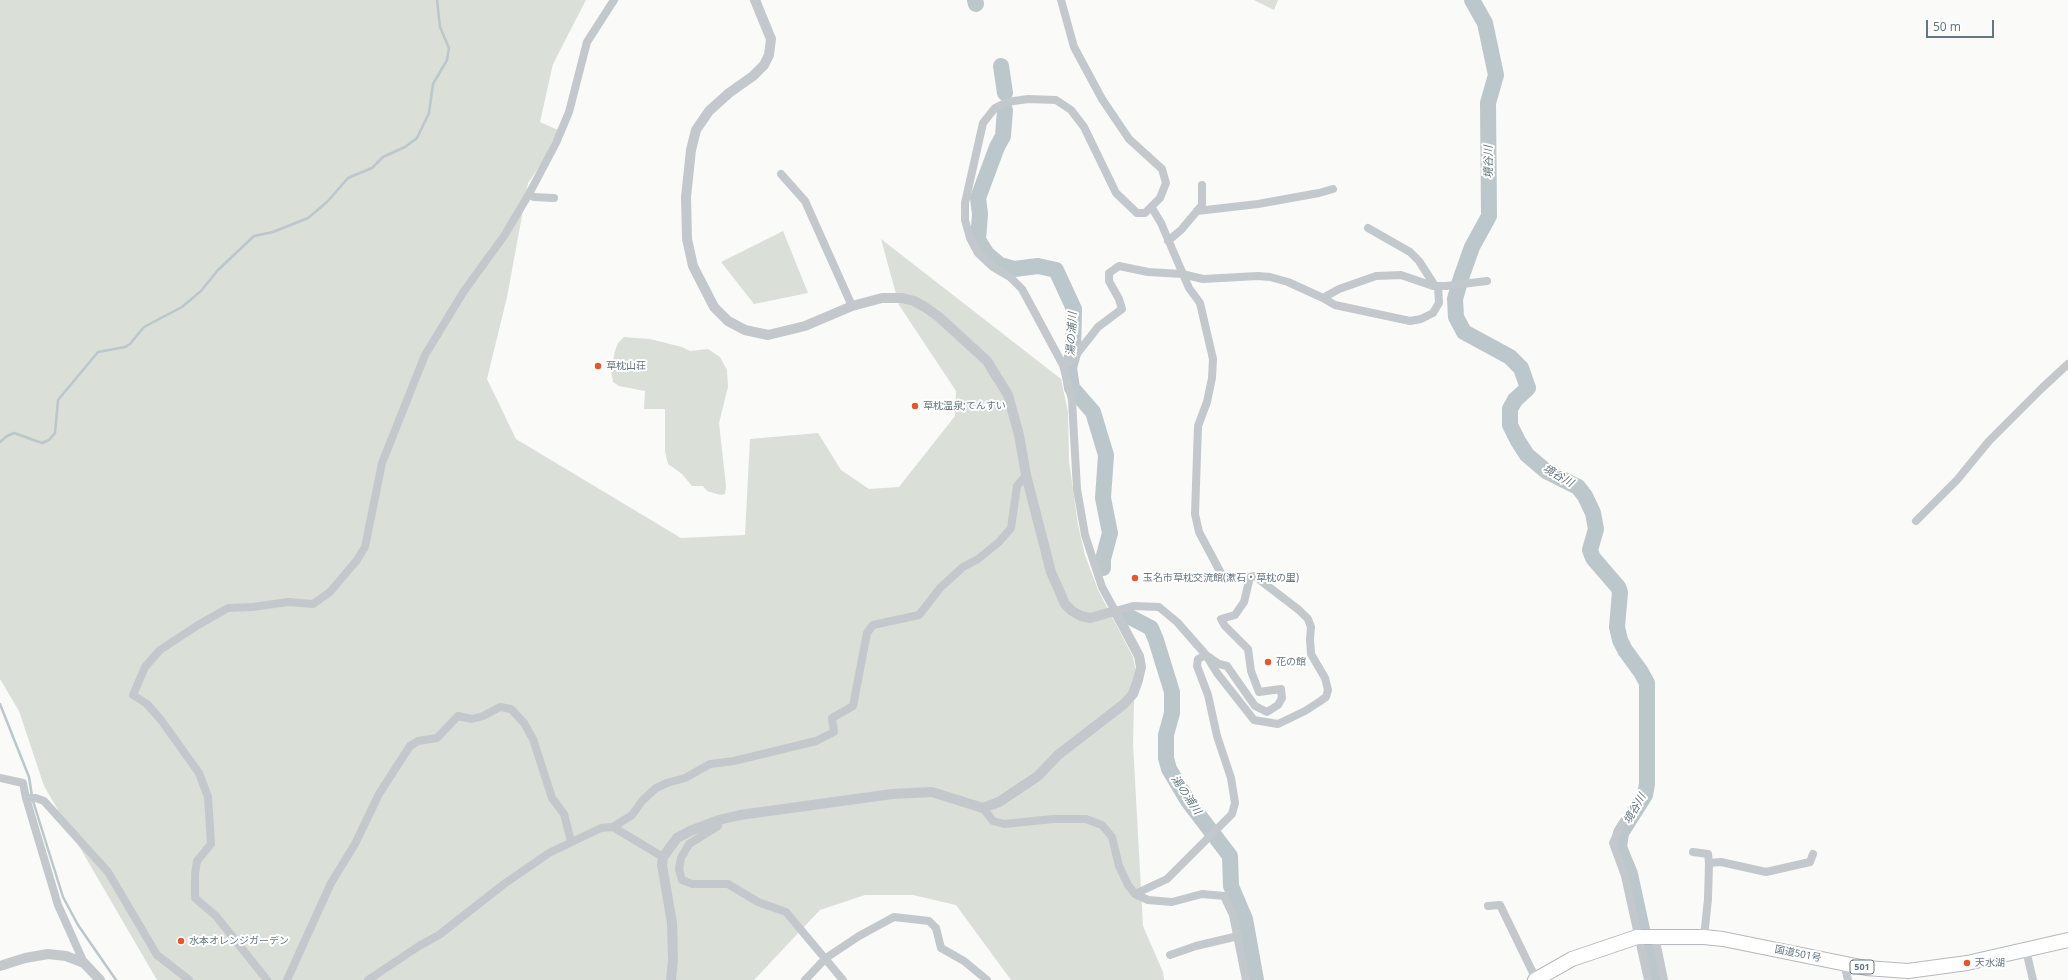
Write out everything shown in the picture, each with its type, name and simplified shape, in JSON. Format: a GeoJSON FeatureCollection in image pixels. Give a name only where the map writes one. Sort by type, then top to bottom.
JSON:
{"type":"FeatureCollection","features":[{"type":"Feature","properties":{"kind":"highway","name":"国道501号"},"geometry":{"type":"LineString","coordinates":[[1536,980],[1572,959],[1639,937],[1704,937],[1866,968],[1908,970],[1929,969],[1967,963],[2068,940]]}},
{"type":"Feature","properties":{"kind":"street"},"geometry":{"type":"LineString","coordinates":[[267,980],[216,916],[195,898],[195,874],[197,861],[211,844],[208,797],[199,773],[161,720],[147,704],[133,695],[145,667],[160,650],[198,625],[228,608],[253,607],[288,602],[313,604],[330,592],[357,560],[365,547],[382,463],[425,355],[464,291],[504,236],[530,194],[556,143],[569,112],[587,42],[614,0]]}},
{"type":"Feature","properties":{"kind":"street"},"geometry":{"type":"LineString","coordinates":[[755,0],[771,39],[769,55],[764,65],[752,76],[728,93],[709,111],[696,130],[691,150],[686,198],[687,239],[693,266],[714,307],[728,321],[745,330],[768,335],[787,332],[852,306],[882,298],[902,298],[914,301],[925,307],[977,352],[998,376],[1008,395],[1019,435],[1026,475],[1052,572],[1065,604],[1072,611],[1081,616],[1090,618],[1133,606],[1159,607],[1177,622],[1206,655],[1228,688],[1254,720],[1278,724],[1305,711],[1326,697],[1328,690],[1325,678],[1311,654],[1311,627],[1308,619],[1299,610],[1255,576],[1232,579],[1223,577],[1199,532],[1195,514],[1198,426],[1207,402],[1214,359],[1200,303],[1189,288],[1161,223],[1152,208]]}},
{"type":"Feature","properties":{"kind":"street"},"geometry":{"type":"LineString","coordinates":[[983,808],[999,802],[1033,780],[1058,755],[1124,704],[1133,694],[1141,667],[1139,656],[1102,587],[1086,535],[1076,489],[1072,400],[1068,363],[1022,289],[1010,277],[993,267],[978,253],[970,238],[964,220],[965,203],[983,123],[995,108],[1007,102],[1028,99],[1056,100],[1071,110],[1084,127],[1116,193],[1137,213],[1145,214],[1160,198],[1166,183],[1162,169],[1129,139],[1102,99],[1074,47],[1061,0]]}},
{"type":"Feature","properties":{"kind":"street"},"geometry":{"type":"LineString","coordinates":[[781,174],[805,201],[852,306]]}},
{"type":"Feature","properties":{"kind":"street"},"geometry":{"type":"LineString","coordinates":[[1168,241],[1181,230],[1202,204],[1202,185]]}},
{"type":"Feature","properties":{"kind":"street"},"geometry":{"type":"LineString","coordinates":[[1197,211],[1258,204],[1333,189]]}},
{"type":"Feature","properties":{"kind":"street"},"geometry":{"type":"LineString","coordinates":[[530,194],[534,197],[554,198]]}},
{"type":"Feature","properties":{"kind":"street"},"geometry":{"type":"LineString","coordinates":[[1068,363],[1098,327],[1122,309],[1119,299],[1109,280],[1109,273],[1119,266],[1148,272],[1182,274],[1203,279],[1258,276],[1270,277],[1288,282],[1335,305],[1410,321],[1421,319],[1433,313],[1438,303],[1436,286],[1419,261],[1410,252],[1368,228]]}},
{"type":"Feature","properties":{"kind":"street"},"geometry":{"type":"LineString","coordinates":[[1323,298],[1339,288],[1376,276],[1401,275],[1436,286],[1487,281]]}},
{"type":"Feature","properties":{"kind":"street"},"geometry":{"type":"LineString","coordinates":[[1916,521],[1957,480],[1989,441],[2040,388],[2068,364]]}},
{"type":"Feature","properties":{"kind":"street"},"geometry":{"type":"LineString","coordinates":[[368,980],[419,946],[439,935],[504,884],[549,853],[571,841],[601,828],[613,827],[632,815],[642,800],[656,788],[685,778],[710,764],[734,761],[816,741],[834,732],[832,718],[853,706],[867,632],[873,625],[919,615],[940,588],[963,567],[978,559],[999,542],[1011,528],[1017,486],[1026,475]]}},
{"type":"Feature","properties":{"kind":"street"},"geometry":{"type":"LineString","coordinates":[[1206,655],[1219,664],[1227,666],[1255,706],[1267,712],[1278,706],[1282,698],[1281,689],[1259,692],[1251,671],[1248,649],[1225,626],[1221,619],[1235,615],[1244,602],[1250,577]]}},
{"type":"Feature","properties":{"kind":"street"},"geometry":{"type":"LineString","coordinates":[[1135,894],[1167,879],[1232,814],[1235,803],[1231,778],[1217,736],[1208,695],[1197,666],[1198,659],[1206,655]]}},
{"type":"Feature","properties":{"kind":"street"},"geometry":{"type":"LineString","coordinates":[[287,980],[331,883],[355,844],[379,794],[410,746],[418,741],[437,738],[458,716],[472,719],[483,716],[500,707],[511,709],[524,723],[533,739],[552,798],[564,814],[571,841]]}},
{"type":"Feature","properties":{"kind":"street"},"geometry":{"type":"LineString","coordinates":[[0,778],[23,783],[30,798],[58,905],[84,963],[100,980]]}},
{"type":"Feature","properties":{"kind":"street"},"geometry":{"type":"LineString","coordinates":[[671,980],[673,960],[672,924],[663,878],[663,857],[677,838],[690,830],[719,820],[740,815],[914,792],[932,792],[983,808],[993,821],[1004,824],[1053,819],[1086,819],[1102,825],[1112,837],[1119,866],[1128,885],[1135,894],[1148,900],[1172,902],[1202,894],[1224,896],[1233,915],[1246,980]]}},
{"type":"Feature","properties":{"kind":"street"},"geometry":{"type":"LineString","coordinates":[[30,798],[44,801],[108,872],[156,955],[189,980]]}},
{"type":"Feature","properties":{"kind":"street"},"geometry":{"type":"LineString","coordinates":[[719,820],[718,826],[689,844],[680,858],[679,868],[682,880],[692,884],[728,884],[758,902],[786,912],[843,980]]}},
{"type":"Feature","properties":{"kind":"street"},"geometry":{"type":"LineString","coordinates":[[1621,825],[1613,844],[1625,876],[1648,980]]}},
{"type":"Feature","properties":{"kind":"street"},"geometry":{"type":"LineString","coordinates":[[613,827],[663,857]]}},
{"type":"Feature","properties":{"kind":"street"},"geometry":{"type":"LineString","coordinates":[[1693,852],[1708,854],[1708,899],[1704,937]]}},
{"type":"Feature","properties":{"kind":"street"},"geometry":{"type":"LineString","coordinates":[[1709,863],[1721,862],[1766,872],[1810,862],[1813,854]]}},
{"type":"Feature","properties":{"kind":"street"},"geometry":{"type":"LineString","coordinates":[[1488,906],[1500,905],[1536,980]]}},
{"type":"Feature","properties":{"kind":"street"},"geometry":{"type":"LineString","coordinates":[[805,980],[826,958],[859,936],[894,917],[929,921],[936,928],[941,948],[964,961],[987,980]]}},
{"type":"Feature","properties":{"kind":"street"},"geometry":{"type":"LineString","coordinates":[[1170,955],[1196,946],[1238,936]]}},
{"type":"Feature","properties":{"kind":"street"},"geometry":{"type":"LineString","coordinates":[[1655,936],[1664,980]]}},
{"type":"Feature","properties":{"kind":"street"},"geometry":{"type":"LineString","coordinates":[[2026,950],[2033,980]]}},
{"type":"Feature","properties":{"kind":"street"},"geometry":{"type":"LineString","coordinates":[[0,966],[26,958],[48,954],[66,956],[84,963]]}},
{"type":"Feature","properties":{"kind":"street"},"geometry":{"type":"LineString","coordinates":[[1844,963],[1848,980]]}},
{"type":"Feature","properties":{"kind":"shaded area"},"geometry":{"type":"Polygon","coordinates":[[[0,0],[586,0],[553,64],[540,122],[558,130],[541,164],[528,183],[507,297],[487,379],[516,439],[681,538],[745,535],[750,439],[818,433],[841,470],[869,489],[899,487],[955,416],[956,391],[899,305],[881,239],[1061,379],[1068,412],[1069,461],[1078,525],[1085,555],[1098,590],[1133,657],[1135,667],[1133,743],[1143,926],[1163,972],[1164,980],[1011,980],[956,905],[913,895],[865,895],[820,910],[754,980],[157,980],[44,786],[19,711],[0,679],[0,0]]]}},
{"type":"Feature","properties":{"kind":"shaded area"},"geometry":{"type":"Polygon","coordinates":[[[1254,0],[1278,0],[1274,10],[1254,0]]]}},
{"type":"Feature","properties":{"kind":"shaded area"},"geometry":{"type":"Polygon","coordinates":[[[783,231],[808,293],[754,304],[721,262],[783,231]]]}},
{"type":"Feature","properties":{"kind":"shaded area"},"geometry":{"type":"Polygon","coordinates":[[[624,337],[650,339],[682,347],[690,351],[708,349],[720,357],[727,370],[728,387],[719,423],[726,486],[725,494],[720,495],[707,491],[703,486],[692,486],[682,474],[668,464],[665,451],[665,409],[644,409],[645,391],[619,386],[613,382],[611,370],[615,351],[618,343],[624,337]]]}},
{"type":"Feature","properties":{"kind":"waterway"},"geometry":{"type":"LineString","coordinates":[[0,442],[7,436],[14,433],[42,443],[49,440],[55,433],[58,400],[98,352],[125,347],[130,344],[144,327],[182,307],[201,291],[218,270],[254,236],[273,232],[308,218],[327,202],[348,178],[372,168],[383,157],[405,147],[417,138],[429,113],[433,84],[447,60],[449,48],[440,27],[437,0]]}},
{"type":"Feature","properties":{"kind":"waterway","name":"湯の浦川"},"geometry":{"type":"LineString","coordinates":[[975,0],[976,4]]}},
{"type":"Feature","properties":{"kind":"waterway","name":"境谷川"},"geometry":{"type":"LineString","coordinates":[[1472,0],[1485,23],[1496,75],[1488,103],[1489,216],[1472,247],[1461,278],[1455,299],[1456,317],[1464,332],[1510,357],[1521,368],[1528,388],[1515,400],[1510,409],[1510,425],[1527,455],[1546,471],[1578,487],[1585,496],[1593,513],[1596,529],[1590,550],[1593,558],[1618,587],[1620,592],[1617,627],[1620,640],[1647,683],[1647,784],[1645,795],[1621,833],[1619,847],[1630,874],[1653,980]]}},
{"type":"Feature","properties":{"kind":"waterway","name":"湯の浦川"},"geometry":{"type":"LineString","coordinates":[[1001,66],[1005,93]]}},
{"type":"Feature","properties":{"kind":"waterway","name":"湯の浦川"},"geometry":{"type":"LineString","coordinates":[[1005,110],[1003,136],[997,147],[978,198],[980,214],[978,240],[987,254],[1000,265],[1014,269],[1038,266],[1056,270],[1074,309],[1073,353],[1069,368],[1072,388],[1093,412],[1106,455],[1103,498],[1110,533],[1103,559],[1103,568]]}},
{"type":"Feature","properties":{"kind":"waterway","name":"湯の浦川"},"geometry":{"type":"LineString","coordinates":[[1128,616],[1151,628],[1156,640],[1172,692],[1172,713],[1166,735],[1166,758],[1169,769],[1188,801],[1230,856],[1231,886],[1245,919],[1256,980]]}},
{"type":"Feature","properties":{"kind":"waterway"},"geometry":{"type":"LineString","coordinates":[[0,704],[29,777],[32,796]]}},
{"type":"Feature","properties":{"kind":"waterway"},"geometry":{"type":"LineString","coordinates":[[33,801],[63,897],[78,925],[116,980]]}},
{"type":"Feature","properties":{"kind":"place","name":"草枕山荘"},"geometry":{"type":"Point","coordinates":[598,366]}},
{"type":"Feature","properties":{"kind":"place","name":"草枕温泉;てんすい"},"geometry":{"type":"Point","coordinates":[915,406]}},
{"type":"Feature","properties":{"kind":"place","name":"玉名市草枕交流館(漱石・草枕の里)"},"geometry":{"type":"Point","coordinates":[1135,578]}},
{"type":"Feature","properties":{"kind":"place","name":"花の館"},"geometry":{"type":"Point","coordinates":[1268,662]}},
{"type":"Feature","properties":{"kind":"place","name":"水本オレンジガーデン"},"geometry":{"type":"Point","coordinates":[181,941]}},
{"type":"Feature","properties":{"kind":"place","name":"天水湖"},"geometry":{"type":"Point","coordinates":[1967,963]}}]}
